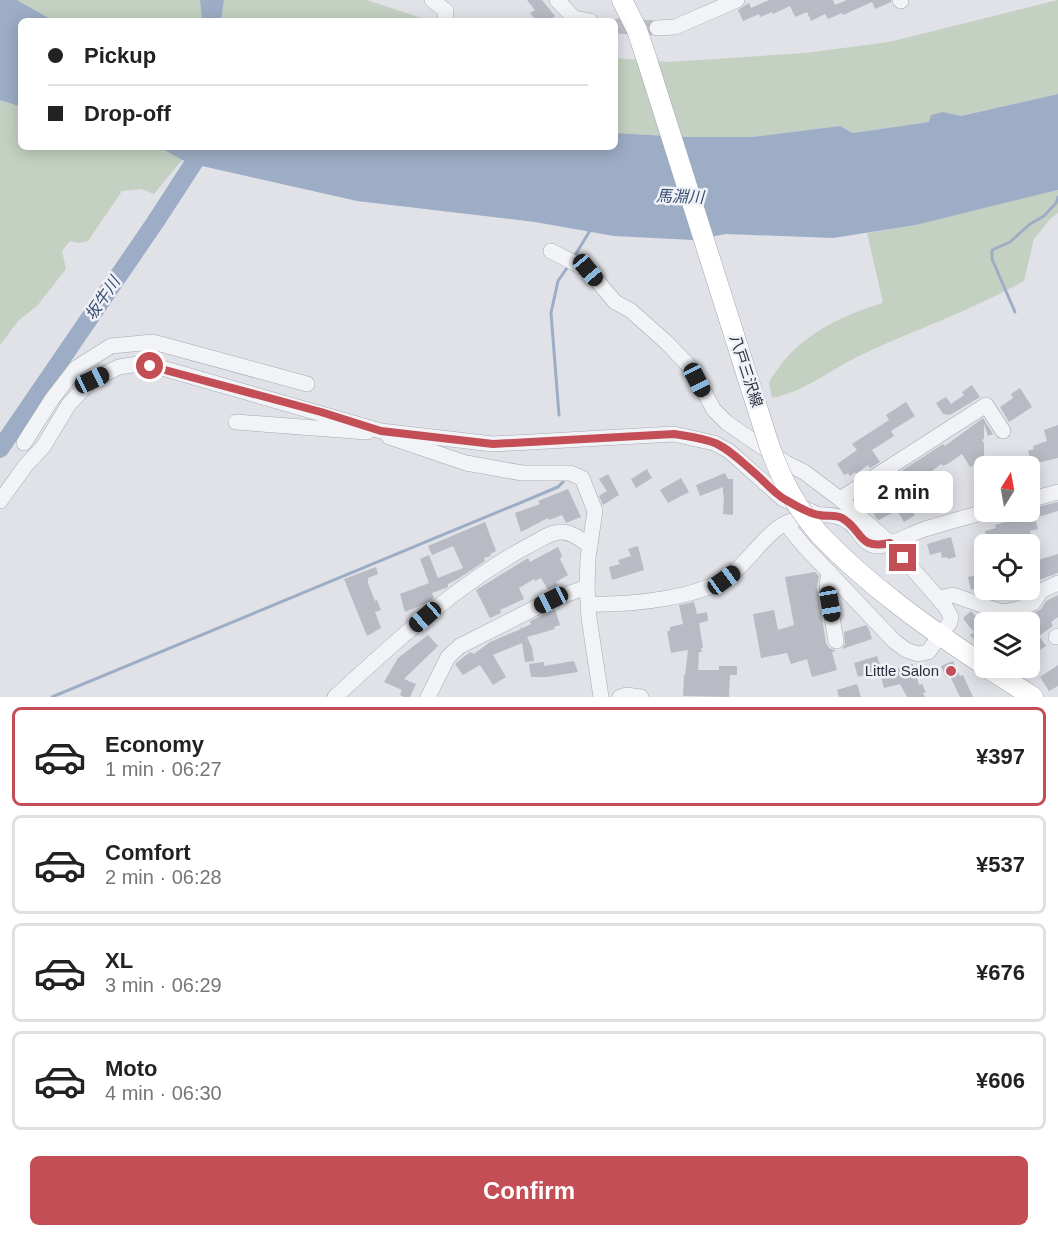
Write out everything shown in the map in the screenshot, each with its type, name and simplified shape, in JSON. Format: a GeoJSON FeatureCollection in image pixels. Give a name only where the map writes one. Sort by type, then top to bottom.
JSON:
{"type":"FeatureCollection","features":[{"type":"Feature","properties":{"kind":"main road","name":"八戸三沢線"},"geometry":{"type":"LineString","coordinates":[[622,0],[637,30],[769,445],[785,487],[800,511],[819,525],[862,576],[941,637],[974,658]]}},
{"type":"Feature","properties":{"kind":"main road"},"geometry":{"type":"LineString","coordinates":[[1004,678],[1034,697]]}},
{"type":"Feature","properties":{"kind":"street"},"geometry":{"type":"LineString","coordinates":[[432,0],[446,11],[445,18]]}},
{"type":"Feature","properties":{"kind":"street"},"geometry":{"type":"LineString","coordinates":[[557,0],[577,18]]}},
{"type":"Feature","properties":{"kind":"street"},"geometry":{"type":"LineString","coordinates":[[657,28],[675,27],[737,0]]}},
{"type":"Feature","properties":{"kind":"street"},"geometry":{"type":"LineString","coordinates":[[551,250],[588,270],[615,302],[630,310],[666,342],[691,368],[714,410],[727,423],[786,463],[804,472],[840,499],[890,543],[939,598],[951,617],[941,637],[928,652],[918,654],[906,650],[894,641],[786,524]]}},
{"type":"Feature","properties":{"kind":"street"},"geometry":{"type":"LineString","coordinates":[[24,444],[52,399],[76,368],[111,346],[153,342],[308,384]]}},
{"type":"Feature","properties":{"kind":"street"},"geometry":{"type":"LineString","coordinates":[[0,501],[26,465],[43,447],[69,404],[92,380],[119,367],[138,364],[162,368],[381,431],[493,444],[674,434],[714,442],[729,451],[783,499],[819,525]]}},
{"type":"Feature","properties":{"kind":"street"},"geometry":{"type":"LineString","coordinates":[[840,499],[986,405],[1004,431]]}},
{"type":"Feature","properties":{"kind":"street"},"geometry":{"type":"LineString","coordinates":[[237,422],[358,433],[381,431],[391,440],[466,463],[522,472],[576,474],[582,478],[595,512],[587,587],[591,637],[601,697]]}},
{"type":"Feature","properties":{"kind":"street"},"geometry":{"type":"LineString","coordinates":[[1040,497],[1058,492]]}},
{"type":"Feature","properties":{"kind":"street"},"geometry":{"type":"LineString","coordinates":[[589,604],[671,598],[724,580],[775,531],[786,524],[819,525],[831,514],[851,525],[870,545],[878,546],[974,516]]}},
{"type":"Feature","properties":{"kind":"street"},"geometry":{"type":"LineString","coordinates":[[336,697],[425,617],[500,562],[550,534],[560,532],[570,534],[590,546]]}},
{"type":"Feature","properties":{"kind":"street"},"geometry":{"type":"LineString","coordinates":[[829,572],[827,586],[836,641]]}},
{"type":"Feature","properties":{"kind":"street"},"geometry":{"type":"LineString","coordinates":[[939,598],[953,595],[1002,612],[1033,603],[1041,591],[1058,583]]}},
{"type":"Feature","properties":{"kind":"street"},"geometry":{"type":"LineString","coordinates":[[428,697],[448,657],[460,646],[551,600],[587,587]]}},
{"type":"Feature","properties":{"kind":"street"},"geometry":{"type":"LineString","coordinates":[[620,697],[626,695],[641,697]]}},
{"type":"Feature","properties":{"kind":"green space"},"geometry":{"type":"Polygon","coordinates":[[[17,0],[200,0],[202,18],[49,18],[17,0]]]}},
{"type":"Feature","properties":{"kind":"green space"},"geometry":{"type":"Polygon","coordinates":[[[224,0],[367,0],[421,18],[221,18],[224,0]]]}},
{"type":"Feature","properties":{"kind":"green space"},"geometry":{"type":"Polygon","coordinates":[[[1058,0],[1058,94],[961,116],[943,112],[930,122],[853,133],[840,126],[752,137],[686,137],[618,133],[618,58],[669,62],[805,53],[889,42],[1058,0]]]}},
{"type":"Feature","properties":{"kind":"green space"},"geometry":{"type":"Polygon","coordinates":[[[0,100],[18,106],[18,150],[164,150],[182,160],[154,194],[141,189],[122,191],[88,241],[78,243],[70,241],[62,251],[66,269],[37,306],[19,320],[0,345],[0,100]]]}},
{"type":"Feature","properties":{"kind":"green space"},"geometry":{"type":"Polygon","coordinates":[[[1058,190],[1058,213],[1034,239],[1024,281],[984,302],[859,356],[795,391],[772,398],[769,382],[783,361],[809,337],[832,323],[883,303],[867,233],[916,225],[1058,190]]]}},
{"type":"Feature","properties":{"kind":"water"},"geometry":{"type":"Polygon","coordinates":[[[0,0],[17,0],[49,18],[18,18],[18,106],[0,100],[0,0]]]}},
{"type":"Feature","properties":{"kind":"water"},"geometry":{"type":"Polygon","coordinates":[[[200,0],[224,0],[221,18],[202,18],[200,0]]]}},
{"type":"Feature","properties":{"kind":"water","name":"馬淵川"},"geometry":{"type":"Polygon","coordinates":[[[1058,94],[1058,190],[916,225],[833,238],[726,234],[693,240],[614,236],[535,222],[357,201],[202,166],[182,160],[164,150],[618,150],[618,133],[686,137],[752,137],[840,126],[853,133],[929,122],[931,115],[943,112],[961,116],[1058,94]]]}},
{"type":"Feature","properties":{"kind":"building"},"geometry":{"type":"Polygon","coordinates":[[[527,0],[542,0],[555,16],[534,18],[530,13],[535,10],[527,0]]]}},
{"type":"Feature","properties":{"kind":"building"},"geometry":{"type":"Polygon","coordinates":[[[769,0],[833,0],[835,5],[847,0],[891,0],[891,2],[875,9],[872,2],[843,15],[842,13],[828,19],[825,14],[811,21],[807,12],[795,17],[790,6],[773,14],[772,12],[760,17],[759,14],[743,21],[738,10],[749,3],[751,8],[769,0]]]}},
{"type":"Feature","properties":{"kind":"building"},"geometry":{"type":"Polygon","coordinates":[[[972,385],[980,397],[950,415],[943,414],[936,403],[946,397],[951,404],[964,395],[962,392],[972,385]]]}},
{"type":"Feature","properties":{"kind":"building"},"geometry":{"type":"Polygon","coordinates":[[[1020,388],[1032,407],[1009,422],[1000,407],[1013,398],[1011,394],[1020,388]]]}},
{"type":"Feature","properties":{"kind":"building"},"geometry":{"type":"Polygon","coordinates":[[[906,402],[915,416],[891,431],[894,436],[872,450],[880,462],[870,468],[868,465],[856,474],[855,472],[850,476],[848,473],[844,475],[837,464],[857,450],[852,444],[889,420],[886,415],[906,402]]]}},
{"type":"Feature","properties":{"kind":"building"},"geometry":{"type":"Polygon","coordinates":[[[983,418],[993,434],[988,436],[984,424],[984,439],[982,440],[984,456],[974,456],[974,465],[970,467],[962,454],[943,466],[941,464],[912,486],[916,494],[905,501],[915,515],[904,522],[897,510],[879,520],[876,518],[874,514],[876,512],[867,497],[865,499],[863,496],[943,444],[945,446],[983,418]]]}},
{"type":"Feature","properties":{"kind":"building"},"geometry":{"type":"Polygon","coordinates":[[[1058,425],[1058,458],[1040,462],[1040,456],[1030,456],[1028,451],[1034,449],[1033,446],[1047,441],[1044,430],[1058,425]]]}},
{"type":"Feature","properties":{"kind":"building"},"geometry":{"type":"Polygon","coordinates":[[[647,469],[652,478],[636,488],[631,479],[647,469]]]}},
{"type":"Feature","properties":{"kind":"building"},"geometry":{"type":"Polygon","coordinates":[[[725,473],[728,479],[733,479],[733,515],[723,514],[723,487],[700,496],[696,485],[725,473]]]}},
{"type":"Feature","properties":{"kind":"building"},"geometry":{"type":"Polygon","coordinates":[[[608,474],[619,495],[603,505],[599,496],[607,491],[599,479],[608,474]]]}},
{"type":"Feature","properties":{"kind":"building"},"geometry":{"type":"Polygon","coordinates":[[[681,478],[689,492],[668,503],[660,490],[681,478]]]}},
{"type":"Feature","properties":{"kind":"building"},"geometry":{"type":"Polygon","coordinates":[[[568,489],[581,517],[566,523],[562,515],[549,520],[548,518],[521,532],[515,513],[540,504],[538,501],[568,489]]]}},
{"type":"Feature","properties":{"kind":"building"},"geometry":{"type":"Polygon","coordinates":[[[1058,502],[1058,511],[1040,516],[1040,506],[1058,502]]]}},
{"type":"Feature","properties":{"kind":"building"},"geometry":{"type":"Polygon","coordinates":[[[485,522],[496,551],[484,558],[485,561],[448,584],[448,587],[432,593],[434,598],[429,602],[405,612],[400,594],[429,583],[420,559],[429,555],[438,578],[463,568],[453,546],[432,555],[428,546],[485,522]]]}},
{"type":"Feature","properties":{"kind":"building"},"geometry":{"type":"Polygon","coordinates":[[[1005,522],[1036,522],[1038,529],[1030,531],[1031,534],[986,534],[985,531],[996,528],[995,525],[1005,522]]]}},
{"type":"Feature","properties":{"kind":"building"},"geometry":{"type":"Polygon","coordinates":[[[951,537],[956,557],[942,558],[941,552],[930,555],[927,544],[951,537]]]}},
{"type":"Feature","properties":{"kind":"building"},"geometry":{"type":"Polygon","coordinates":[[[638,546],[644,570],[612,580],[609,567],[620,564],[618,560],[631,556],[628,549],[638,546]]]}},
{"type":"Feature","properties":{"kind":"building"},"geometry":{"type":"Polygon","coordinates":[[[558,547],[562,556],[560,559],[568,575],[556,582],[558,585],[548,590],[541,578],[535,581],[534,579],[519,588],[524,599],[500,610],[501,613],[490,618],[476,590],[528,558],[530,562],[558,547]]]}},
{"type":"Feature","properties":{"kind":"building"},"geometry":{"type":"Polygon","coordinates":[[[1058,554],[1058,573],[1040,580],[1040,559],[1058,554]]]}},
{"type":"Feature","properties":{"kind":"building"},"geometry":{"type":"Polygon","coordinates":[[[376,567],[378,574],[368,578],[368,583],[381,610],[375,612],[381,628],[367,636],[344,579],[376,567]]]}},
{"type":"Feature","properties":{"kind":"building"},"geometry":{"type":"Polygon","coordinates":[[[815,572],[819,576],[817,588],[826,643],[829,648],[836,651],[832,652],[837,670],[812,677],[807,659],[791,664],[787,653],[761,658],[753,614],[774,610],[778,630],[794,625],[785,577],[815,572]]]}},
{"type":"Feature","properties":{"kind":"building"},"geometry":{"type":"Polygon","coordinates":[[[974,576],[974,589],[971,590],[968,577],[974,576]]]}},
{"type":"Feature","properties":{"kind":"building"},"geometry":{"type":"Polygon","coordinates":[[[1058,595],[1058,617],[1051,622],[1053,626],[1040,635],[1040,612],[1036,612],[1046,601],[1058,595]]]}},
{"type":"Feature","properties":{"kind":"building"},"geometry":{"type":"Polygon","coordinates":[[[694,602],[697,614],[707,612],[708,621],[699,623],[703,648],[701,648],[702,652],[699,652],[698,670],[719,670],[719,666],[737,666],[737,675],[730,675],[729,697],[683,696],[688,650],[671,653],[667,631],[670,631],[670,627],[683,624],[679,605],[694,602]]]}},
{"type":"Feature","properties":{"kind":"building"},"geometry":{"type":"Polygon","coordinates":[[[555,609],[560,625],[554,627],[555,629],[527,637],[534,661],[525,662],[522,643],[493,655],[506,677],[493,685],[480,665],[463,675],[455,664],[470,652],[474,654],[490,642],[531,624],[530,621],[555,609]]]}},
{"type":"Feature","properties":{"kind":"building"},"geometry":{"type":"Polygon","coordinates":[[[971,611],[974,614],[974,632],[964,620],[964,617],[971,611]]]}},
{"type":"Feature","properties":{"kind":"building"},"geometry":{"type":"Polygon","coordinates":[[[866,625],[872,639],[842,649],[845,644],[844,632],[866,625]]]}},
{"type":"Feature","properties":{"kind":"building"},"geometry":{"type":"Polygon","coordinates":[[[428,635],[438,646],[404,679],[416,684],[410,697],[404,697],[400,695],[402,690],[384,682],[398,658],[428,635]]]}},
{"type":"Feature","properties":{"kind":"building"},"geometry":{"type":"Polygon","coordinates":[[[1040,637],[1046,646],[1040,650],[1040,637]]]}},
{"type":"Feature","properties":{"kind":"building"},"geometry":{"type":"Polygon","coordinates":[[[877,656],[882,670],[858,677],[854,663],[877,656]]]}},
{"type":"Feature","properties":{"kind":"building"},"geometry":{"type":"Polygon","coordinates":[[[574,661],[578,672],[531,677],[529,664],[544,662],[544,666],[574,661]]]}},
{"type":"Feature","properties":{"kind":"building"},"geometry":{"type":"Polygon","coordinates":[[[953,661],[960,676],[963,675],[973,697],[960,697],[950,676],[946,677],[941,666],[953,661]]]}},
{"type":"Feature","properties":{"kind":"building"},"geometry":{"type":"Polygon","coordinates":[[[913,664],[919,685],[922,684],[926,692],[923,693],[925,697],[907,697],[900,684],[884,688],[880,673],[913,664]]]}},
{"type":"Feature","properties":{"kind":"building"},"geometry":{"type":"Polygon","coordinates":[[[1058,665],[1058,686],[1049,691],[1040,677],[1058,665]]]}},
{"type":"Feature","properties":{"kind":"building"},"geometry":{"type":"Polygon","coordinates":[[[857,684],[861,697],[839,697],[837,690],[857,684]]]}},
{"type":"Feature","properties":{"kind":"waterway","name":"坂牛川"},"geometry":{"type":"LineString","coordinates":[[0,449],[202,150]]}},
{"type":"Feature","properties":{"kind":"waterway"},"geometry":{"type":"LineString","coordinates":[[1015,312],[992,259],[992,250],[1010,242],[1030,224],[1044,216],[1056,203],[1058,197]]}},
{"type":"Feature","properties":{"kind":"waterway"},"geometry":{"type":"LineString","coordinates":[[574,257],[591,229]]}},
{"type":"Feature","properties":{"kind":"waterway"},"geometry":{"type":"LineString","coordinates":[[559,415],[551,313],[558,281],[569,265]]}},
{"type":"Feature","properties":{"kind":"waterway"},"geometry":{"type":"LineString","coordinates":[[52,697],[558,487],[563,482]]}},
{"type":"Feature","properties":{"kind":"tunnel"},"geometry":{"type":"LineString","coordinates":[[618,26],[657,28]]}},
{"type":"Feature","properties":{"kind":"place","name":"Little Salon"},"geometry":{"type":"Point","coordinates":[951,671]}},
{"type":"Feature","properties":{"kind":"route"},"geometry":{"type":"LineString","coordinates":[[150,366],[321,412],[381,431],[493,444],[674,434],[714,442],[729,451],[783,499],[819,515],[831,514],[840,517],[870,545],[890,543],[903,558]]}}]}
